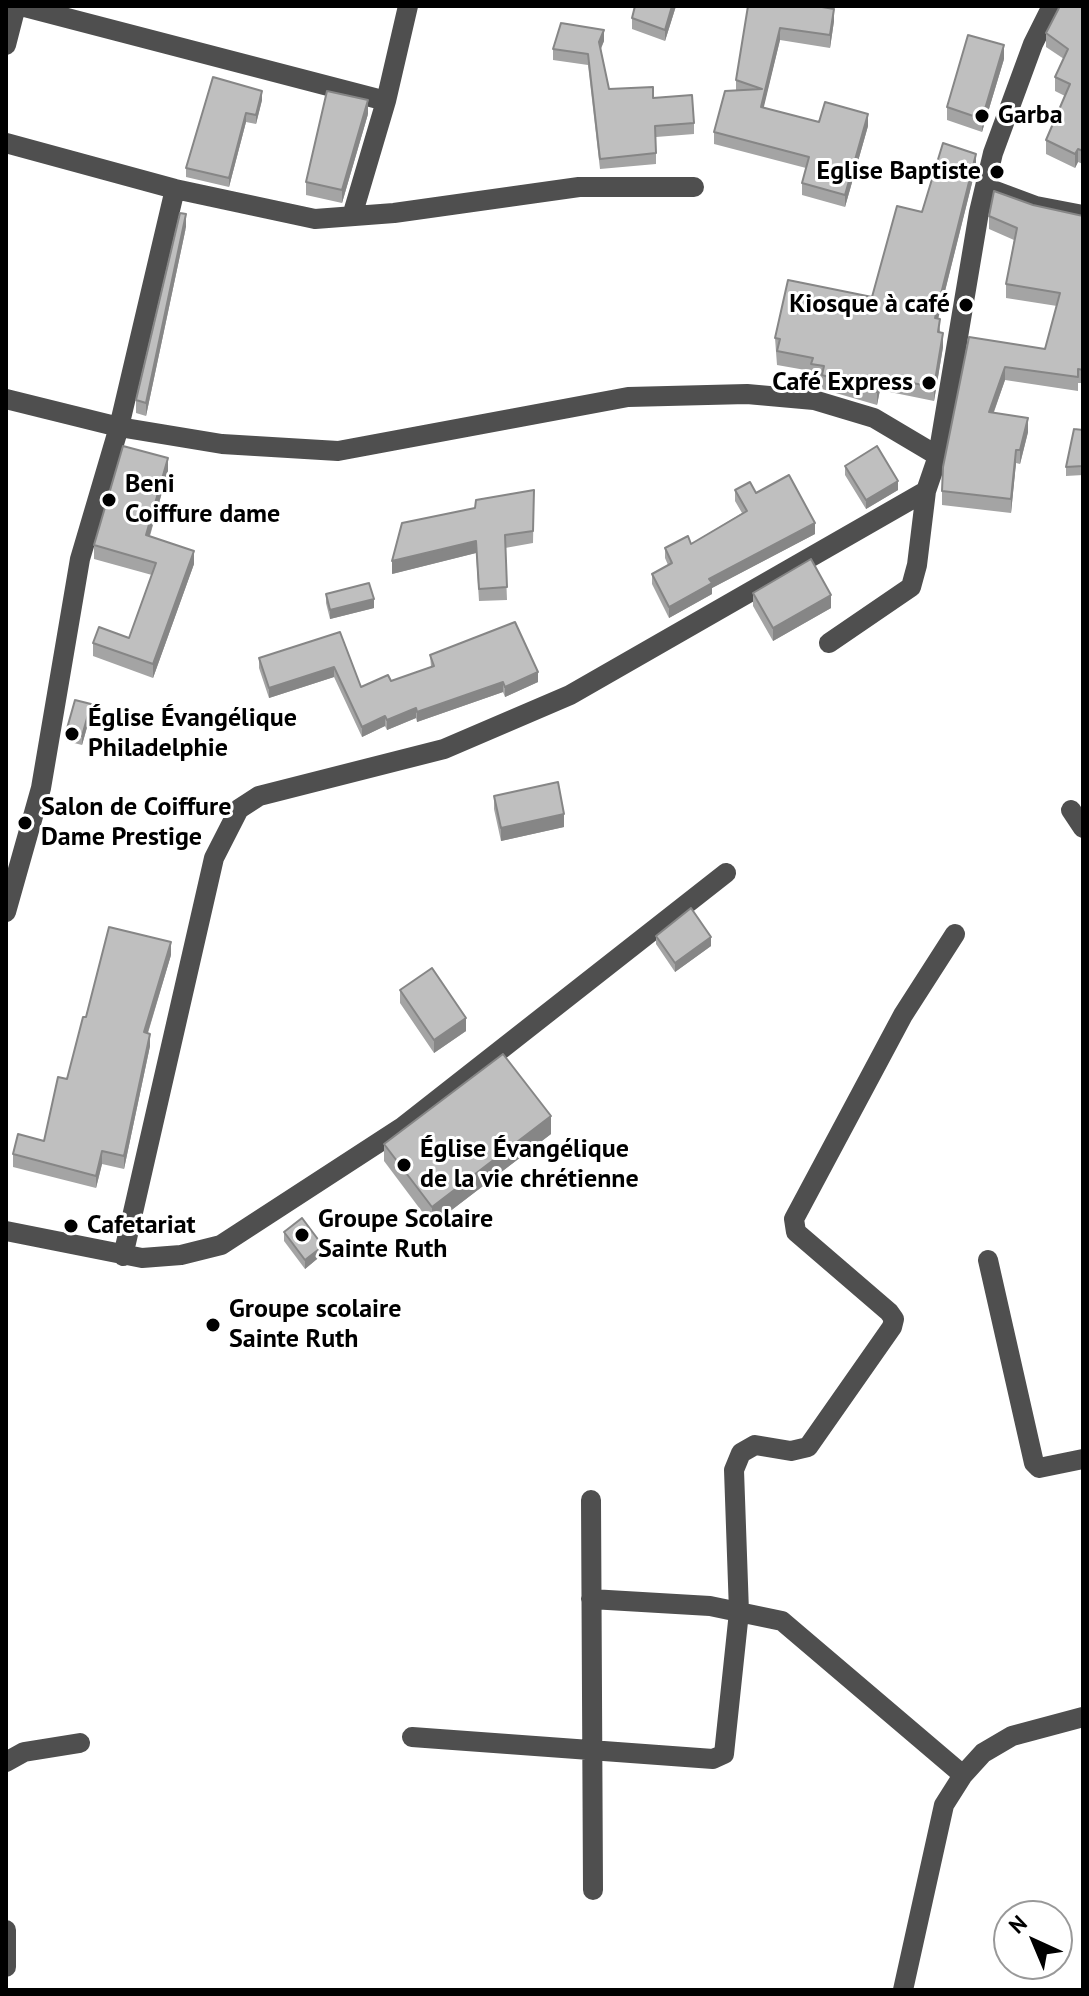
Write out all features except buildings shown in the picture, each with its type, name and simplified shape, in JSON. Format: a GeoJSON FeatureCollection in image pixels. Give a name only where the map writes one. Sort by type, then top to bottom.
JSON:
{"type":"FeatureCollection","features":[{"type":"Feature","properties":{"kind":"street"},"geometry":{"type":"LineString","coordinates":[[6,45],[18,6],[386,101]]}},
{"type":"Feature","properties":{"kind":"street"},"geometry":{"type":"LineString","coordinates":[[352,216],[386,101],[408,6]]}},
{"type":"Feature","properties":{"kind":"street"},"geometry":{"type":"LineString","coordinates":[[829,643],[911,587],[917,565],[926,491],[938,456],[985,187],[1003,126],[1052,6]]}},
{"type":"Feature","properties":{"kind":"street"},"geometry":{"type":"LineString","coordinates":[[6,143],[175,189],[315,219],[579,187],[694,187]]}},
{"type":"Feature","properties":{"kind":"street"},"geometry":{"type":"LineString","coordinates":[[985,187],[1036,206],[1083,215]]}},
{"type":"Feature","properties":{"kind":"street"},"geometry":{"type":"LineString","coordinates":[[6,912],[41,788],[80,559],[119,427],[175,189]]}},
{"type":"Feature","properties":{"kind":"street"},"geometry":{"type":"LineString","coordinates":[[6,399],[119,427],[222,444],[338,451],[628,397],[747,394],[814,400],[874,418],[938,456]]}},
{"type":"Feature","properties":{"kind":"street"},"geometry":{"type":"LineString","coordinates":[[123,1256],[203,917],[214,858],[239,809],[259,796],[444,749],[570,695],[926,491]]}},
{"type":"Feature","properties":{"kind":"street"},"geometry":{"type":"LineString","coordinates":[[1071,810],[1083,828]]}},
{"type":"Feature","properties":{"kind":"street"},"geometry":{"type":"LineString","coordinates":[[6,1231],[123,1256],[181,1255],[221,1245],[401,1128],[726,873]]}},
{"type":"Feature","properties":{"kind":"street"},"geometry":{"type":"LineString","coordinates":[[412,1737],[713,1759],[724,1754],[739,1612],[734,1470],[741,1453],[755,1445],[791,1451],[808,1447],[892,1327],[894,1319],[796,1232],[794,1219],[881,1053],[955,934]]}},
{"type":"Feature","properties":{"kind":"street"},"geometry":{"type":"LineString","coordinates":[[988,1260],[1034,1463],[1039,1468],[1083,1459]]}},
{"type":"Feature","properties":{"kind":"street"},"geometry":{"type":"LineString","coordinates":[[591,1500],[593,1890]]}},
{"type":"Feature","properties":{"kind":"street"},"geometry":{"type":"LineString","coordinates":[[591,1599],[710,1606],[790,1626],[963,1775]]}},
{"type":"Feature","properties":{"kind":"street"},"geometry":{"type":"LineString","coordinates":[[903,1990],[944,1805],[963,1775],[983,1753],[1012,1736],[1083,1717]]}},
{"type":"Feature","properties":{"kind":"street"},"geometry":{"type":"LineString","coordinates":[[6,1762],[24,1752],[80,1743]]}},
{"type":"Feature","properties":{"kind":"street"},"geometry":{"type":"LineString","coordinates":[[6,1930],[6,1967]]}},
{"type":"Feature","properties":{"kind":"place","name":"Garba"},"geometry":{"type":"Point","coordinates":[982,116]}},
{"type":"Feature","properties":{"kind":"place","name":"Eglise Baptiste"},"geometry":{"type":"Point","coordinates":[997,172]}},
{"type":"Feature","properties":{"kind":"place","name":"Kiosque à café"},"geometry":{"type":"Point","coordinates":[966,305]}},
{"type":"Feature","properties":{"kind":"place","name":"Café Express"},"geometry":{"type":"Point","coordinates":[929,383]}},
{"type":"Feature","properties":{"kind":"place","name":"Beni Coiffure dame"},"geometry":{"type":"Point","coordinates":[109,500]}},
{"type":"Feature","properties":{"kind":"place","name":"Église Évangélique Philadelphie"},"geometry":{"type":"Point","coordinates":[72,734]}},
{"type":"Feature","properties":{"kind":"place","name":"Salon de Coiffure Dame Prestige"},"geometry":{"type":"Point","coordinates":[25,823]}},
{"type":"Feature","properties":{"kind":"place","name":"Église Évangélique de la vie chrétienne"},"geometry":{"type":"Point","coordinates":[404,1165]}},
{"type":"Feature","properties":{"kind":"place","name":"Cafetariat"},"geometry":{"type":"Point","coordinates":[71,1226]}},
{"type":"Feature","properties":{"kind":"place","name":"Groupe Scolaire Sainte Ruth"},"geometry":{"type":"Point","coordinates":[302,1235]}},
{"type":"Feature","properties":{"kind":"place","name":"Groupe scolaire Sainte Ruth"},"geometry":{"type":"Point","coordinates":[213,1325]}}]}
